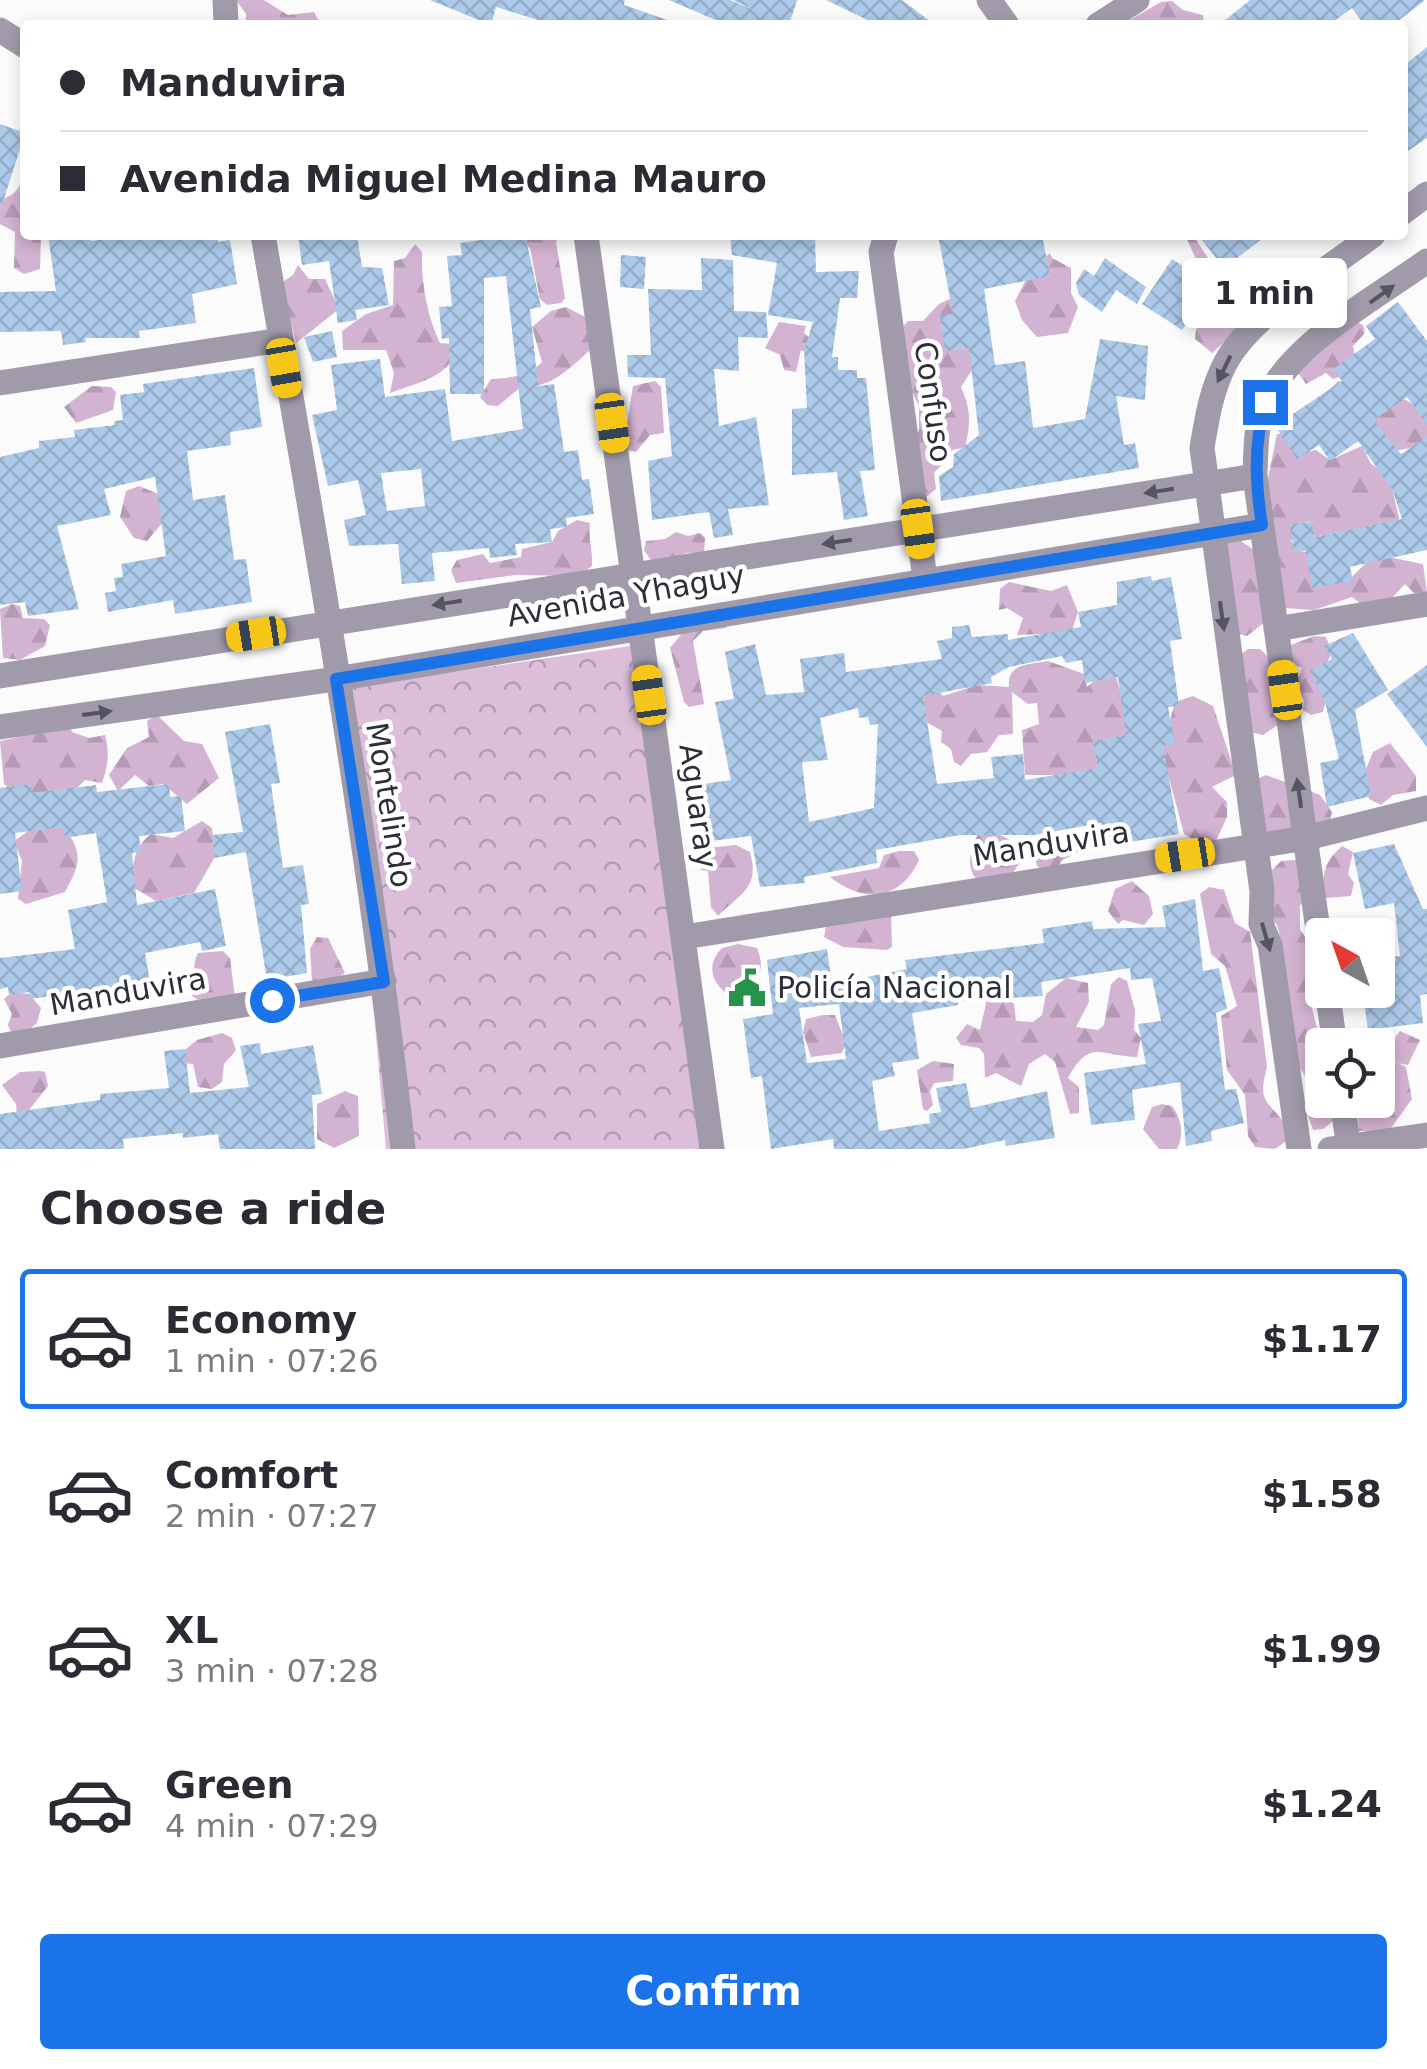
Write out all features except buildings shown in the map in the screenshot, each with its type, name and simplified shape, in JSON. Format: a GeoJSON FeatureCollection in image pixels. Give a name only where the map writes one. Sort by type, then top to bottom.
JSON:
{"type":"FeatureCollection","features":[{"type":"Feature","properties":{"kind":"street"},"geometry":{"type":"LineString","coordinates":[[1106,20],[1137,0]]}},
{"type":"Feature","properties":{"kind":"street","name":"Montelindo"},"geometry":{"type":"LineString","coordinates":[[264,240],[329,622],[384,982],[403,1149]]}},
{"type":"Feature","properties":{"kind":"street","name":"Aguaray"},"geometry":{"type":"LineString","coordinates":[[587,240],[712,1149]]}},
{"type":"Feature","properties":{"kind":"street","name":"Confuso"},"geometry":{"type":"LineString","coordinates":[[884,240],[880,252],[926,579]]}},
{"type":"Feature","properties":{"kind":"street"},"geometry":{"type":"LineString","coordinates":[[1299,1149],[1270,945],[1262,924],[1255,844],[1210,534],[1202,448],[1211,399],[1228,358],[1250,330],[1367,240]]}},
{"type":"Feature","properties":{"kind":"street"},"geometry":{"type":"LineString","coordinates":[[1317,918],[1255,476],[1256,437],[1265,402],[1282,373],[1317,341],[1427,261]]}},
{"type":"Feature","properties":{"kind":"street"},"geometry":{"type":"LineString","coordinates":[[0,383],[281,340]]}},
{"type":"Feature","properties":{"kind":"street","name":"Avenida Yhaguy"},"geometry":{"type":"LineString","coordinates":[[0,676],[1255,476]]}},
{"type":"Feature","properties":{"kind":"street","name":"Avenida Yhaguy"},"geometry":{"type":"LineString","coordinates":[[0,728],[336,679],[1262,525]]}},
{"type":"Feature","properties":{"kind":"street"},"geometry":{"type":"LineString","coordinates":[[1276,630],[1427,604]]}},
{"type":"Feature","properties":{"kind":"street","name":"Manduvira"},"geometry":{"type":"LineString","coordinates":[[684,937],[1306,838],[1427,808]]}},
{"type":"Feature","properties":{"kind":"street","name":"Manduvira"},"geometry":{"type":"LineString","coordinates":[[0,1046],[384,982]]}},
{"type":"Feature","properties":{"kind":"street"},"geometry":{"type":"LineString","coordinates":[[1342,1118],[1343,1148],[1427,1135]]}},
{"type":"Feature","properties":{"kind":"green space"},"geometry":{"type":"Polygon","coordinates":[[[236,0],[264,0],[288,15],[314,12],[318,20],[245,20],[246,14],[236,0]]]}},
{"type":"Feature","properties":{"kind":"green space"},"geometry":{"type":"Polygon","coordinates":[[[1172,1],[1183,10],[1203,15],[1204,20],[1130,20],[1161,2],[1172,1]]]}},
{"type":"Feature","properties":{"kind":"green space"},"geometry":{"type":"Polygon","coordinates":[[[20,182],[20,240],[41,240],[40,269],[24,274],[14,268],[15,232],[0,224],[0,200],[20,182]]]}},
{"type":"Feature","properties":{"kind":"green space"},"geometry":{"type":"Polygon","coordinates":[[[520,240],[557,240],[565,298],[561,303],[547,305],[540,299],[530,248],[520,240]]]}},
{"type":"Feature","properties":{"kind":"green space"},"geometry":{"type":"Polygon","coordinates":[[[1187,240],[1196,240],[1212,264],[1233,272],[1251,261],[1269,273],[1287,261],[1297,278],[1212,353],[1195,339],[1215,280],[1202,272],[1187,240]]]}},
{"type":"Feature","properties":{"kind":"green space"},"geometry":{"type":"Polygon","coordinates":[[[415,244],[422,252],[426,299],[440,343],[462,345],[440,372],[390,393],[394,373],[386,350],[343,350],[342,331],[366,314],[393,305],[394,261],[405,258],[415,244]]]}},
{"type":"Feature","properties":{"kind":"green space"},"geometry":{"type":"Polygon","coordinates":[[[1050,253],[1071,268],[1071,293],[1078,307],[1068,333],[1037,337],[1022,320],[1015,301],[1031,270],[1050,253]]]}},
{"type":"Feature","properties":{"kind":"green space"},"geometry":{"type":"Polygon","coordinates":[[[298,265],[309,279],[325,279],[339,309],[296,343],[281,283],[293,275],[298,265]]]}},
{"type":"Feature","properties":{"kind":"green space"},"geometry":{"type":"Polygon","coordinates":[[[954,297],[967,303],[945,322],[943,335],[952,350],[975,347],[974,367],[961,387],[968,410],[968,431],[965,447],[945,452],[945,461],[934,473],[936,489],[925,498],[913,443],[919,430],[919,406],[909,386],[898,332],[908,321],[923,321],[939,304],[954,297]]]}},
{"type":"Feature","properties":{"kind":"green space"},"geometry":{"type":"Polygon","coordinates":[[[566,307],[589,319],[590,350],[551,381],[523,385],[498,406],[487,405],[480,397],[491,379],[525,373],[542,362],[532,327],[551,311],[566,307]]]}},
{"type":"Feature","properties":{"kind":"green space"},"geometry":{"type":"Polygon","coordinates":[[[1354,321],[1363,325],[1365,333],[1353,346],[1355,357],[1343,376],[1333,379],[1326,373],[1306,384],[1298,373],[1354,321]]]}},
{"type":"Feature","properties":{"kind":"green space"},"geometry":{"type":"Polygon","coordinates":[[[779,322],[806,326],[804,333],[813,341],[811,355],[801,350],[796,372],[784,370],[780,355],[765,348],[779,322]]]}},
{"type":"Feature","properties":{"kind":"green space"},"geometry":{"type":"Polygon","coordinates":[[[655,381],[661,387],[664,433],[650,435],[636,452],[623,449],[633,386],[655,381]]]}},
{"type":"Feature","properties":{"kind":"green space"},"geometry":{"type":"Polygon","coordinates":[[[1338,381],[1406,400],[1427,414],[1427,442],[1392,450],[1366,444],[1322,398],[1338,381]]]}},
{"type":"Feature","properties":{"kind":"green space"},"geometry":{"type":"Polygon","coordinates":[[[92,386],[111,387],[116,392],[113,410],[76,423],[64,407],[92,386]]]}},
{"type":"Feature","properties":{"kind":"green space"},"geometry":{"type":"Polygon","coordinates":[[[1277,434],[1285,434],[1307,452],[1316,450],[1330,460],[1362,446],[1371,464],[1389,475],[1399,518],[1383,556],[1423,564],[1427,593],[1415,594],[1405,584],[1390,600],[1367,609],[1352,597],[1314,610],[1285,608],[1267,483],[1277,434]],[[1311,521],[1300,523],[1291,541],[1299,552],[1307,552],[1329,585],[1350,579],[1372,557],[1349,530],[1314,537],[1311,521]]]}},
{"type":"Feature","properties":{"kind":"green space"},"geometry":{"type":"Polygon","coordinates":[[[139,486],[161,495],[164,521],[147,541],[134,538],[120,517],[126,491],[139,486]]]}},
{"type":"Feature","properties":{"kind":"green space"},"geometry":{"type":"Polygon","coordinates":[[[577,520],[590,523],[592,560],[592,566],[578,576],[516,575],[456,583],[451,570],[457,560],[483,554],[490,563],[521,557],[522,549],[552,542],[558,531],[577,520]]]}},
{"type":"Feature","properties":{"kind":"green space"},"geometry":{"type":"Polygon","coordinates":[[[676,532],[688,536],[700,533],[705,538],[704,554],[687,553],[655,566],[644,550],[646,541],[665,539],[676,532]]]}},
{"type":"Feature","properties":{"kind":"green space"},"geometry":{"type":"Polygon","coordinates":[[[1236,538],[1253,549],[1265,622],[1247,636],[1237,634],[1213,552],[1236,538]]]}},
{"type":"Feature","properties":{"kind":"green space"},"geometry":{"type":"Polygon","coordinates":[[[1009,582],[1051,591],[1067,585],[1078,612],[1071,633],[1017,635],[1023,618],[1007,608],[999,610],[1000,589],[1009,582]]]}},
{"type":"Feature","properties":{"kind":"green space"},"geometry":{"type":"Polygon","coordinates":[[[12,604],[20,606],[23,618],[44,619],[50,625],[45,646],[20,660],[3,658],[0,609],[12,604]]]}},
{"type":"Feature","properties":{"kind":"green space"},"geometry":{"type":"Polygon","coordinates":[[[732,618],[726,628],[703,631],[693,641],[704,704],[689,707],[684,702],[670,648],[688,626],[732,618]]]}},
{"type":"Feature","properties":{"kind":"green space"},"geometry":{"type":"Polygon","coordinates":[[[1314,636],[1326,637],[1332,652],[1319,679],[1328,691],[1323,712],[1311,715],[1303,710],[1304,700],[1296,685],[1302,668],[1290,663],[1291,645],[1314,636]]]}},
{"type":"Feature","properties":{"kind":"green space"},"geometry":{"type":"Polygon","coordinates":[[[630,646],[710,1149],[386,1149],[345,688],[630,646]]]}},
{"type":"Feature","properties":{"kind":"green space"},"geometry":{"type":"Polygon","coordinates":[[[1248,649],[1260,649],[1282,669],[1289,717],[1263,735],[1250,732],[1239,656],[1248,649]]]}},
{"type":"Feature","properties":{"kind":"green space"},"geometry":{"type":"Polygon","coordinates":[[[1048,661],[1084,674],[1087,687],[1098,677],[1116,677],[1133,734],[1097,752],[1099,775],[1025,775],[1022,730],[1039,724],[1037,703],[1028,704],[1012,692],[1013,734],[999,735],[987,752],[971,754],[961,766],[954,762],[951,749],[941,742],[942,731],[926,722],[922,688],[933,684],[943,696],[978,685],[1009,687],[1016,669],[1048,661]]]}},
{"type":"Feature","properties":{"kind":"green space"},"geometry":{"type":"Polygon","coordinates":[[[1193,696],[1213,706],[1236,775],[1212,787],[1227,802],[1227,817],[1217,839],[1203,845],[1184,834],[1169,778],[1140,750],[1174,740],[1170,720],[1175,702],[1193,696]]]}},
{"type":"Feature","properties":{"kind":"green space"},"geometry":{"type":"Polygon","coordinates":[[[157,715],[184,741],[202,744],[219,778],[187,804],[163,784],[149,786],[135,775],[118,791],[109,775],[127,748],[149,737],[147,721],[157,715]]]}},
{"type":"Feature","properties":{"kind":"green space"},"geometry":{"type":"Polygon","coordinates":[[[70,726],[72,732],[89,738],[105,735],[106,771],[102,783],[85,780],[77,788],[64,827],[78,858],[65,892],[26,904],[18,899],[22,861],[14,841],[34,827],[31,788],[24,785],[11,790],[4,784],[0,741],[70,726]]]}},
{"type":"Feature","properties":{"kind":"green space"},"geometry":{"type":"Polygon","coordinates":[[[1390,743],[1416,776],[1416,791],[1393,795],[1381,805],[1369,799],[1363,776],[1373,752],[1390,743]]]}},
{"type":"Feature","properties":{"kind":"green space"},"geometry":{"type":"Polygon","coordinates":[[[1266,775],[1320,795],[1332,812],[1329,825],[1291,826],[1291,830],[1265,835],[1257,779],[1266,775]]]}},
{"type":"Feature","properties":{"kind":"green space"},"geometry":{"type":"Polygon","coordinates":[[[202,821],[212,828],[215,857],[194,893],[156,901],[134,888],[135,858],[145,839],[151,834],[173,838],[202,821]]]}},
{"type":"Feature","properties":{"kind":"green space"},"geometry":{"type":"Polygon","coordinates":[[[979,831],[1001,836],[1016,847],[1020,862],[1009,879],[981,883],[975,878],[970,859],[979,831]]]}},
{"type":"Feature","properties":{"kind":"green space"},"geometry":{"type":"Polygon","coordinates":[[[1070,832],[1086,840],[1083,849],[1061,861],[1058,869],[1047,872],[1038,867],[1029,846],[1036,840],[1070,832]]]}},
{"type":"Feature","properties":{"kind":"green space"},"geometry":{"type":"Polygon","coordinates":[[[736,845],[750,852],[750,882],[718,916],[711,907],[708,871],[701,870],[698,857],[708,848],[736,845]]]}},
{"type":"Feature","properties":{"kind":"green space"},"geometry":{"type":"Polygon","coordinates":[[[1342,846],[1353,852],[1348,874],[1354,883],[1351,896],[1325,898],[1325,869],[1342,846]]]}},
{"type":"Feature","properties":{"kind":"green space"},"geometry":{"type":"Polygon","coordinates":[[[914,851],[919,860],[902,884],[891,891],[856,892],[830,877],[879,868],[884,855],[914,851]]]}},
{"type":"Feature","properties":{"kind":"green space"},"geometry":{"type":"Polygon","coordinates":[[[1308,859],[1314,899],[1300,905],[1300,930],[1305,936],[1305,1008],[1312,1008],[1317,1028],[1305,1028],[1305,1076],[1296,1062],[1279,931],[1276,923],[1261,924],[1271,871],[1281,861],[1308,859]]]}},
{"type":"Feature","properties":{"kind":"green space"},"geometry":{"type":"Polygon","coordinates":[[[1132,881],[1149,896],[1153,914],[1144,925],[1123,920],[1118,924],[1108,911],[1115,889],[1132,881]]]}},
{"type":"Feature","properties":{"kind":"green space"},"geometry":{"type":"Polygon","coordinates":[[[1209,887],[1224,890],[1235,923],[1250,932],[1267,1067],[1263,1093],[1285,1123],[1285,1142],[1275,1149],[1255,1147],[1248,1136],[1245,1095],[1227,1070],[1221,1016],[1237,1006],[1225,966],[1211,954],[1200,894],[1209,887]]]}},
{"type":"Feature","properties":{"kind":"green space"},"geometry":{"type":"Polygon","coordinates":[[[891,912],[892,947],[887,950],[843,947],[824,937],[826,926],[891,912]]]}},
{"type":"Feature","properties":{"kind":"green space"},"geometry":{"type":"Polygon","coordinates":[[[317,937],[328,938],[345,973],[332,981],[312,981],[310,949],[317,937]]]}},
{"type":"Feature","properties":{"kind":"green space"},"geometry":{"type":"Polygon","coordinates":[[[738,944],[757,948],[761,965],[758,977],[742,1000],[725,992],[713,972],[722,948],[738,944]]]}},
{"type":"Feature","properties":{"kind":"green space"},"geometry":{"type":"Polygon","coordinates":[[[223,951],[230,958],[235,998],[204,1004],[192,996],[198,953],[223,951]]]}},
{"type":"Feature","properties":{"kind":"green space"},"geometry":{"type":"Polygon","coordinates":[[[1119,977],[1127,981],[1135,1010],[1134,1030],[1141,1038],[1137,1057],[1098,1052],[1083,1057],[1068,1078],[1079,1087],[1079,1113],[1070,1114],[1055,1062],[1045,1054],[1029,1064],[1021,1086],[996,1073],[985,1078],[984,1054],[979,1048],[961,1045],[956,1038],[967,1024],[980,1030],[987,999],[1007,998],[1014,1004],[1016,1021],[1033,1022],[1042,1015],[1046,994],[1066,978],[1088,983],[1089,1002],[1076,1027],[1098,1030],[1104,1025],[1111,984],[1119,977]]]}},
{"type":"Feature","properties":{"kind":"green space"},"geometry":{"type":"Polygon","coordinates":[[[12,992],[29,994],[41,1008],[37,1023],[24,1034],[11,1032],[8,1025],[12,1014],[4,999],[12,992]]]}},
{"type":"Feature","properties":{"kind":"green space"},"geometry":{"type":"Polygon","coordinates":[[[835,1015],[846,1043],[842,1053],[811,1057],[803,1032],[806,1019],[835,1015]]]}},
{"type":"Feature","properties":{"kind":"green space"},"geometry":{"type":"Polygon","coordinates":[[[1400,1031],[1420,1040],[1408,1065],[1398,1063],[1406,1067],[1412,1099],[1389,1131],[1359,1131],[1358,1118],[1395,1118],[1395,1037],[1400,1031]]]}},
{"type":"Feature","properties":{"kind":"green space"},"geometry":{"type":"Polygon","coordinates":[[[222,1033],[232,1038],[236,1050],[224,1064],[222,1082],[212,1089],[198,1087],[193,1064],[184,1063],[181,1053],[197,1040],[222,1033]]]}},
{"type":"Feature","properties":{"kind":"green space"},"geometry":{"type":"Polygon","coordinates":[[[933,1061],[954,1064],[953,1081],[934,1083],[930,1091],[933,1105],[927,1111],[923,1109],[917,1070],[933,1061]]]}},
{"type":"Feature","properties":{"kind":"green space"},"geometry":{"type":"Polygon","coordinates":[[[20,1072],[45,1072],[48,1086],[25,1115],[17,1114],[16,1104],[2,1085],[20,1072]]]}},
{"type":"Feature","properties":{"kind":"green space"},"geometry":{"type":"Polygon","coordinates":[[[345,1091],[358,1096],[359,1136],[334,1148],[317,1139],[317,1104],[345,1091]]]}},
{"type":"Feature","properties":{"kind":"green space"},"geometry":{"type":"Polygon","coordinates":[[[1172,1106],[1180,1122],[1177,1149],[1159,1149],[1143,1129],[1152,1107],[1172,1106]]]}},
{"type":"Feature","properties":{"kind":"green space"},"geometry":{"type":"Polygon","coordinates":[[[1309,1118],[1333,1118],[1323,1129],[1313,1130],[1309,1118]]]}},
{"type":"Feature","properties":{"kind":"place","name":"Policía Nacional"},"geometry":{"type":"Point","coordinates":[747,988]}},
{"type":"Feature","properties":{"kind":"route"},"geometry":{"type":"LineString","coordinates":[[272,1000],[384,982],[336,679],[1262,525],[1255,476],[1256,437],[1265,402]]}}]}
